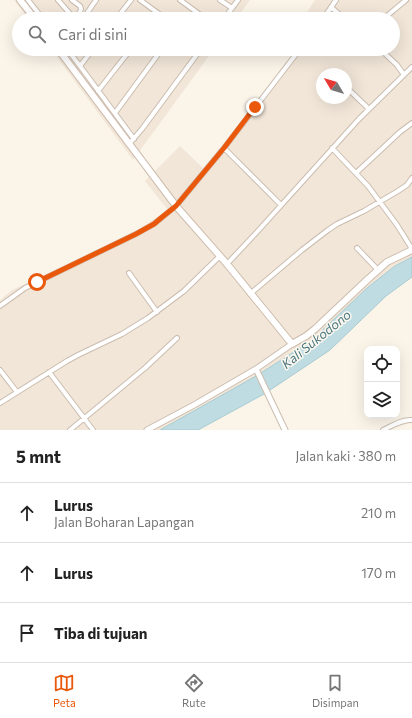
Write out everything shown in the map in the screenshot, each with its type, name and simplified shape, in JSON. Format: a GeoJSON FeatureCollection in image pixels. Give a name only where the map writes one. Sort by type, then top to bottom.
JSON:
{"type":"FeatureCollection","features":[{"type":"Feature","properties":{"kind":"main road"},"geometry":{"type":"LineString","coordinates":[[20,0],[29,12]]}},
{"type":"Feature","properties":{"kind":"main road"},"geometry":{"type":"LineString","coordinates":[[64,56],[176,206],[220,256],[292,344],[315,329],[378,270],[390,261],[412,250]]}},
{"type":"Feature","properties":{"kind":"street"},"geometry":{"type":"LineString","coordinates":[[28,0],[37,12]]}},
{"type":"Feature","properties":{"kind":"street"},"geometry":{"type":"LineString","coordinates":[[58,0],[68,12]]}},
{"type":"Feature","properties":{"kind":"street"},"geometry":{"type":"LineString","coordinates":[[72,0],[78,2],[80,6],[79,12]]}},
{"type":"Feature","properties":{"kind":"street"},"geometry":{"type":"LineString","coordinates":[[88,12],[96,0]]}},
{"type":"Feature","properties":{"kind":"street"},"geometry":{"type":"LineString","coordinates":[[122,12],[131,0]]}},
{"type":"Feature","properties":{"kind":"street"},"geometry":{"type":"LineString","coordinates":[[140,0],[157,12]]}},
{"type":"Feature","properties":{"kind":"street"},"geometry":{"type":"LineString","coordinates":[[180,0],[196,12]]}},
{"type":"Feature","properties":{"kind":"street"},"geometry":{"type":"LineString","coordinates":[[220,0],[232,8]]}},
{"type":"Feature","properties":{"kind":"street"},"geometry":{"type":"LineString","coordinates":[[229,12],[238,0]]}},
{"type":"Feature","properties":{"kind":"street"},"geometry":{"type":"LineString","coordinates":[[329,12],[336,0]]}},
{"type":"Feature","properties":{"kind":"street"},"geometry":{"type":"LineString","coordinates":[[391,12],[406,0]]}},
{"type":"Feature","properties":{"kind":"street"},"geometry":{"type":"LineString","coordinates":[[332,8],[337,12]]}},
{"type":"Feature","properties":{"kind":"street"},"geometry":{"type":"LineString","coordinates":[[72,56],[134,139]]}},
{"type":"Feature","properties":{"kind":"street"},"geometry":{"type":"LineString","coordinates":[[80,66],[88,56]]}},
{"type":"Feature","properties":{"kind":"street"},"geometry":{"type":"LineString","coordinates":[[98,91],[126,56]]}},
{"type":"Feature","properties":{"kind":"street"},"geometry":{"type":"LineString","coordinates":[[115,112],[157,56]]}},
{"type":"Feature","properties":{"kind":"street"},"geometry":{"type":"LineString","coordinates":[[129,144],[196,56]]}},
{"type":"Feature","properties":{"kind":"street"},"geometry":{"type":"LineString","coordinates":[[0,306],[24,288],[148,228],[176,206],[224,148],[295,56]]}},
{"type":"Feature","properties":{"kind":"street"},"geometry":{"type":"LineString","coordinates":[[387,56],[397,65],[404,75]]}},
{"type":"Feature","properties":{"kind":"street"},"geometry":{"type":"LineString","coordinates":[[226,264],[257,232],[359,118],[412,67]]}},
{"type":"Feature","properties":{"kind":"street"},"geometry":{"type":"LineString","coordinates":[[352,93],[369,109]]}},
{"type":"Feature","properties":{"kind":"street"},"geometry":{"type":"LineString","coordinates":[[356,172],[412,123]]}},
{"type":"Feature","properties":{"kind":"street"},"geometry":{"type":"LineString","coordinates":[[224,148],[281,205]]}},
{"type":"Feature","properties":{"kind":"street"},"geometry":{"type":"LineString","coordinates":[[332,148],[356,172],[380,201],[412,250]]}},
{"type":"Feature","properties":{"kind":"street"},"geometry":{"type":"LineString","coordinates":[[250,294],[328,230],[393,194],[407,185],[412,178]]}},
{"type":"Feature","properties":{"kind":"street"},"geometry":{"type":"LineString","coordinates":[[357,248],[378,270]]}},
{"type":"Feature","properties":{"kind":"street"},"geometry":{"type":"LineString","coordinates":[[0,403],[78,355],[122,334],[157,312],[184,291],[220,256]]}},
{"type":"Feature","properties":{"kind":"street"},"geometry":{"type":"LineString","coordinates":[[129,273],[157,312]]}},
{"type":"Feature","properties":{"kind":"street"},"geometry":{"type":"LineString","coordinates":[[70,430],[140,373],[178,338]]}},
{"type":"Feature","properties":{"kind":"street"},"geometry":{"type":"LineString","coordinates":[[147,430],[257,371],[292,344]]}},
{"type":"Feature","properties":{"kind":"street"},"geometry":{"type":"LineString","coordinates":[[0,370],[17,392]]}},
{"type":"Feature","properties":{"kind":"street"},"geometry":{"type":"LineString","coordinates":[[257,371],[285,430]]}},
{"type":"Feature","properties":{"kind":"street"},"geometry":{"type":"LineString","coordinates":[[49,372],[93,430]]}},
{"type":"Feature","properties":{"kind":"street"},"geometry":{"type":"LineString","coordinates":[[383,430],[403,421],[409,419],[412,420]]}},
{"type":"Feature","properties":{"kind":"shaded area"},"geometry":{"type":"Polygon","coordinates":[[[14,0],[250,0],[241,12],[23,12],[14,0]]]}},
{"type":"Feature","properties":{"kind":"shaded area"},"geometry":{"type":"Polygon","coordinates":[[[315,0],[412,0],[412,257],[395,266],[367,288],[311,341],[256,376],[160,430],[0,430],[0,300],[12,290],[123,239],[168,210],[145,181],[180,146],[205,170],[292,56],[400,56],[400,12],[307,12],[315,0]]]}},
{"type":"Feature","properties":{"kind":"shaded area"},"geometry":{"type":"Polygon","coordinates":[[[56,56],[209,56],[133,160],[56,56]]]}},
{"type":"Feature","properties":{"kind":"water","name":"Kali Sukodono"},"geometry":{"type":"Polygon","coordinates":[[[412,257],[412,277],[386,296],[330,350],[264,394],[198,430],[160,430],[256,376],[311,341],[367,288],[395,266],[412,257]]]}},
{"type":"Feature","properties":{"kind":"route"},"geometry":{"type":"LineString","coordinates":[[37,282],[154,224],[176,206],[224,148],[255,107]]}}]}
